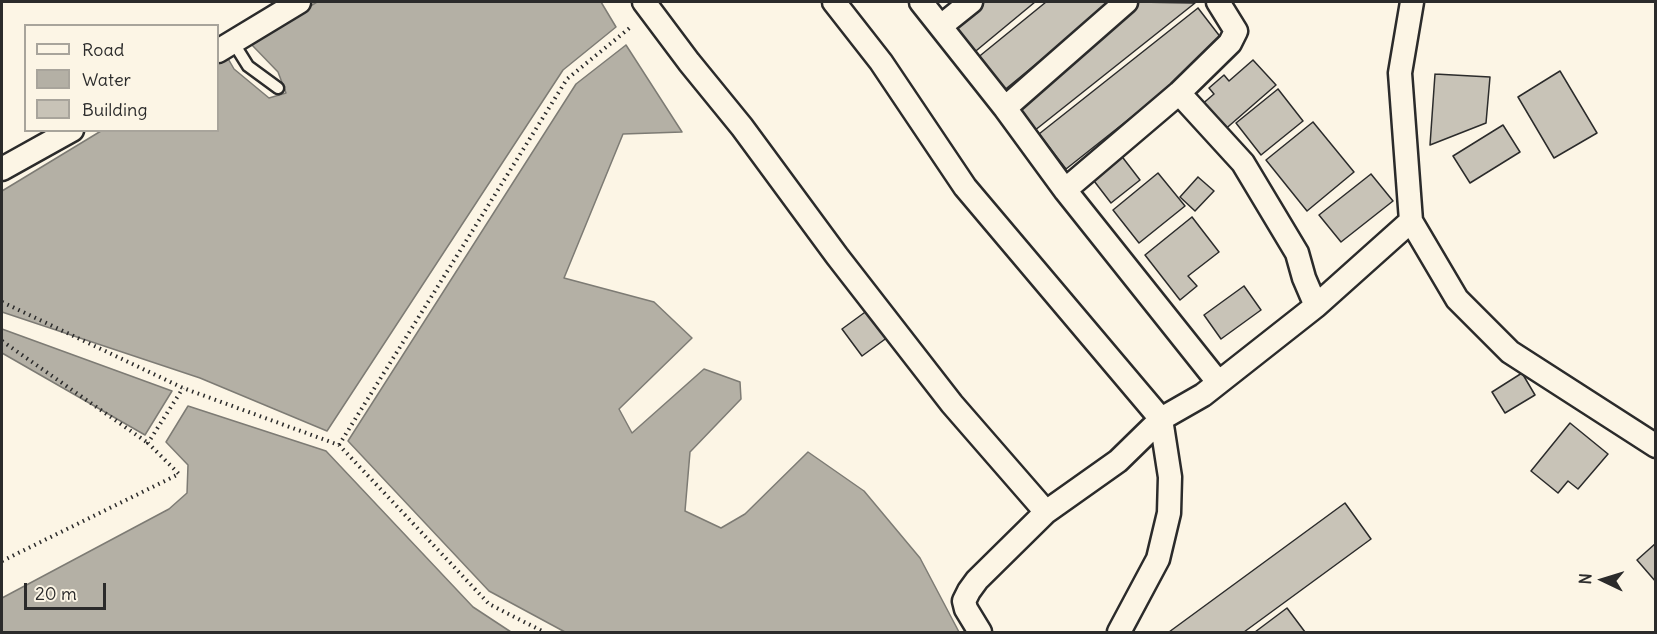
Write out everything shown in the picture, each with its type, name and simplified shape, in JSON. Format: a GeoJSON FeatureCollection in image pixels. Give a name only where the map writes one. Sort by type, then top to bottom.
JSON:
{"type":"FeatureCollection","features":[{"type":"Feature","properties":{"kind":"street"},"geometry":{"type":"LineString","coordinates":[[225,47],[299,2]]}},
{"type":"Feature","properties":{"kind":"street"},"geometry":{"type":"LineString","coordinates":[[834,2],[881,62],[965,187],[1161,419],[1170,477],[1169,513],[1158,560],[1119,633]]}},
{"type":"Feature","properties":{"kind":"street"},"geometry":{"type":"LineString","coordinates":[[921,2],[1005,108],[1065,190],[1218,382]]}},
{"type":"Feature","properties":{"kind":"street"},"geometry":{"type":"LineString","coordinates":[[941,26],[971,2]]}},
{"type":"Feature","properties":{"kind":"street"},"geometry":{"type":"LineString","coordinates":[[1005,108],[1126,2]]}},
{"type":"Feature","properties":{"kind":"street"},"geometry":{"type":"LineString","coordinates":[[1065,190],[1179,93],[1230,43],[1236,31],[1218,2]]}},
{"type":"Feature","properties":{"kind":"street"},"geometry":{"type":"LineString","coordinates":[[1412,2],[1400,73],[1411,220],[1456,299],[1510,352],[1656,446]]}},
{"type":"Feature","properties":{"kind":"street"},"geometry":{"type":"LineString","coordinates":[[647,6],[742,126],[837,256],[952,404],[1046,512]]}},
{"type":"Feature","properties":{"kind":"street"},"geometry":{"type":"LineString","coordinates":[[1179,93],[1243,163],[1297,253],[1304,279],[1316,306]]}},
{"type":"Feature","properties":{"kind":"street"},"geometry":{"type":"LineString","coordinates":[[2,169],[68,132]]}},
{"type":"Feature","properties":{"kind":"street"},"geometry":{"type":"LineString","coordinates":[[980,633],[966,609],[964,601],[969,591],[977,580],[1046,512],[1118,461],[1161,419],[1203,395],[1316,306],[1411,220]]}},
{"type":"Feature","properties":{"kind":"lane"},"geometry":{"type":"LineString","coordinates":[[225,47],[279,88]]}},
{"type":"Feature","properties":{"kind":"path"},"geometry":{"type":"LineString","coordinates":[[339,444],[567,79],[647,6]]}},
{"type":"Feature","properties":{"kind":"path"},"geometry":{"type":"LineString","coordinates":[[2,302],[183,388],[339,444],[489,604],[544,633]]}},
{"type":"Feature","properties":{"kind":"path"},"geometry":{"type":"LineString","coordinates":[[2,341],[148,443],[179,474],[2,561]]}},
{"type":"Feature","properties":{"kind":"path"},"geometry":{"type":"LineString","coordinates":[[148,443],[183,388]]}},
{"type":"Feature","properties":{"kind":"water"},"geometry":{"type":"Polygon","coordinates":[[[317,2],[601,2],[616,27],[563,70],[327,431],[200,378],[2,312],[2,191],[99,132],[219,132],[219,60],[226,55],[234,69],[269,98],[286,93],[278,72],[250,43],[317,2]]]}},
{"type":"Feature","properties":{"kind":"water"},"geometry":{"type":"Polygon","coordinates":[[[626,45],[682,132],[623,134],[564,278],[654,302],[692,338],[619,409],[632,433],[704,369],[740,382],[741,399],[690,452],[685,511],[721,528],[745,514],[808,452],[864,491],[920,558],[959,632],[565,632],[489,591],[348,441],[576,84],[626,45]]]}},
{"type":"Feature","properties":{"kind":"water"},"geometry":{"type":"Polygon","coordinates":[[[2,329],[172,391],[145,435],[2,353],[2,329]]]}},
{"type":"Feature","properties":{"kind":"water"},"geometry":{"type":"Polygon","coordinates":[[[188,406],[326,451],[473,607],[511,632],[2,632],[2,598],[169,509],[187,493],[188,465],[166,442],[188,406]]]}},
{"type":"Feature","properties":{"kind":"building"},"geometry":{"type":"Polygon","coordinates":[[[979,2],[1035,2],[971,55],[947,26],[979,2]]]}},
{"type":"Feature","properties":{"kind":"building"},"geometry":{"type":"Polygon","coordinates":[[[1046,2],[1112,2],[1002,92],[976,59],[1046,2]]]}},
{"type":"Feature","properties":{"kind":"building"},"geometry":{"type":"Polygon","coordinates":[[[1136,2],[1195,3],[1034,131],[1017,104],[1136,2]]]}},
{"type":"Feature","properties":{"kind":"building"},"geometry":{"type":"Polygon","coordinates":[[[1198,8],[1225,43],[1066,169],[1039,134],[1198,8]]]}},
{"type":"Feature","properties":{"kind":"building"},"geometry":{"type":"Polygon","coordinates":[[[1253,60],[1276,85],[1222,132],[1200,106],[1214,94],[1209,88],[1224,75],[1229,81],[1253,60]]]}},
{"type":"Feature","properties":{"kind":"building"},"geometry":{"type":"Polygon","coordinates":[[[1560,71],[1597,133],[1554,158],[1518,97],[1560,71]]]}},
{"type":"Feature","properties":{"kind":"building"},"geometry":{"type":"Polygon","coordinates":[[[1435,74],[1490,77],[1486,123],[1430,145],[1435,74]]]}},
{"type":"Feature","properties":{"kind":"building"},"geometry":{"type":"Polygon","coordinates":[[[1278,89],[1303,121],[1261,155],[1236,123],[1278,89]]]}},
{"type":"Feature","properties":{"kind":"building"},"geometry":{"type":"Polygon","coordinates":[[[1313,122],[1354,172],[1307,211],[1266,160],[1313,122]]]}},
{"type":"Feature","properties":{"kind":"building"},"geometry":{"type":"Polygon","coordinates":[[[1503,125],[1520,152],[1470,183],[1453,156],[1503,125]]]}},
{"type":"Feature","properties":{"kind":"building"},"geometry":{"type":"Polygon","coordinates":[[[1120,154],[1140,180],[1111,203],[1091,177],[1120,154]]]}},
{"type":"Feature","properties":{"kind":"building"},"geometry":{"type":"Polygon","coordinates":[[[1158,173],[1185,206],[1139,243],[1113,210],[1158,173]]]}},
{"type":"Feature","properties":{"kind":"building"},"geometry":{"type":"Polygon","coordinates":[[[1371,174],[1393,201],[1341,242],[1319,215],[1371,174]]]}},
{"type":"Feature","properties":{"kind":"building"},"geometry":{"type":"Polygon","coordinates":[[[1198,177],[1214,191],[1195,211],[1180,197],[1198,177]]]}},
{"type":"Feature","properties":{"kind":"building"},"geometry":{"type":"Polygon","coordinates":[[[1192,217],[1219,252],[1188,276],[1197,286],[1180,300],[1145,255],[1192,217]]]}},
{"type":"Feature","properties":{"kind":"building"},"geometry":{"type":"Polygon","coordinates":[[[1244,286],[1261,310],[1221,339],[1204,315],[1244,286]]]}},
{"type":"Feature","properties":{"kind":"building"},"geometry":{"type":"Polygon","coordinates":[[[868,310],[888,337],[862,356],[842,329],[868,310]]]}},
{"type":"Feature","properties":{"kind":"building"},"geometry":{"type":"Polygon","coordinates":[[[1522,373],[1535,395],[1505,413],[1492,392],[1522,373]]]}},
{"type":"Feature","properties":{"kind":"building"},"geometry":{"type":"Polygon","coordinates":[[[1570,423],[1608,454],[1578,489],[1568,481],[1558,493],[1531,471],[1570,423]]]}},
{"type":"Feature","properties":{"kind":"building"},"geometry":{"type":"Polygon","coordinates":[[[1345,503],[1371,539],[1244,632],[1169,632],[1345,503]]]}},
{"type":"Feature","properties":{"kind":"building"},"geometry":{"type":"Polygon","coordinates":[[[1656,543],[1656,582],[1637,560],[1656,543]]]}},
{"type":"Feature","properties":{"kind":"building"},"geometry":{"type":"Polygon","coordinates":[[[1287,608],[1305,632],[1255,632],[1287,608]]]}}]}
